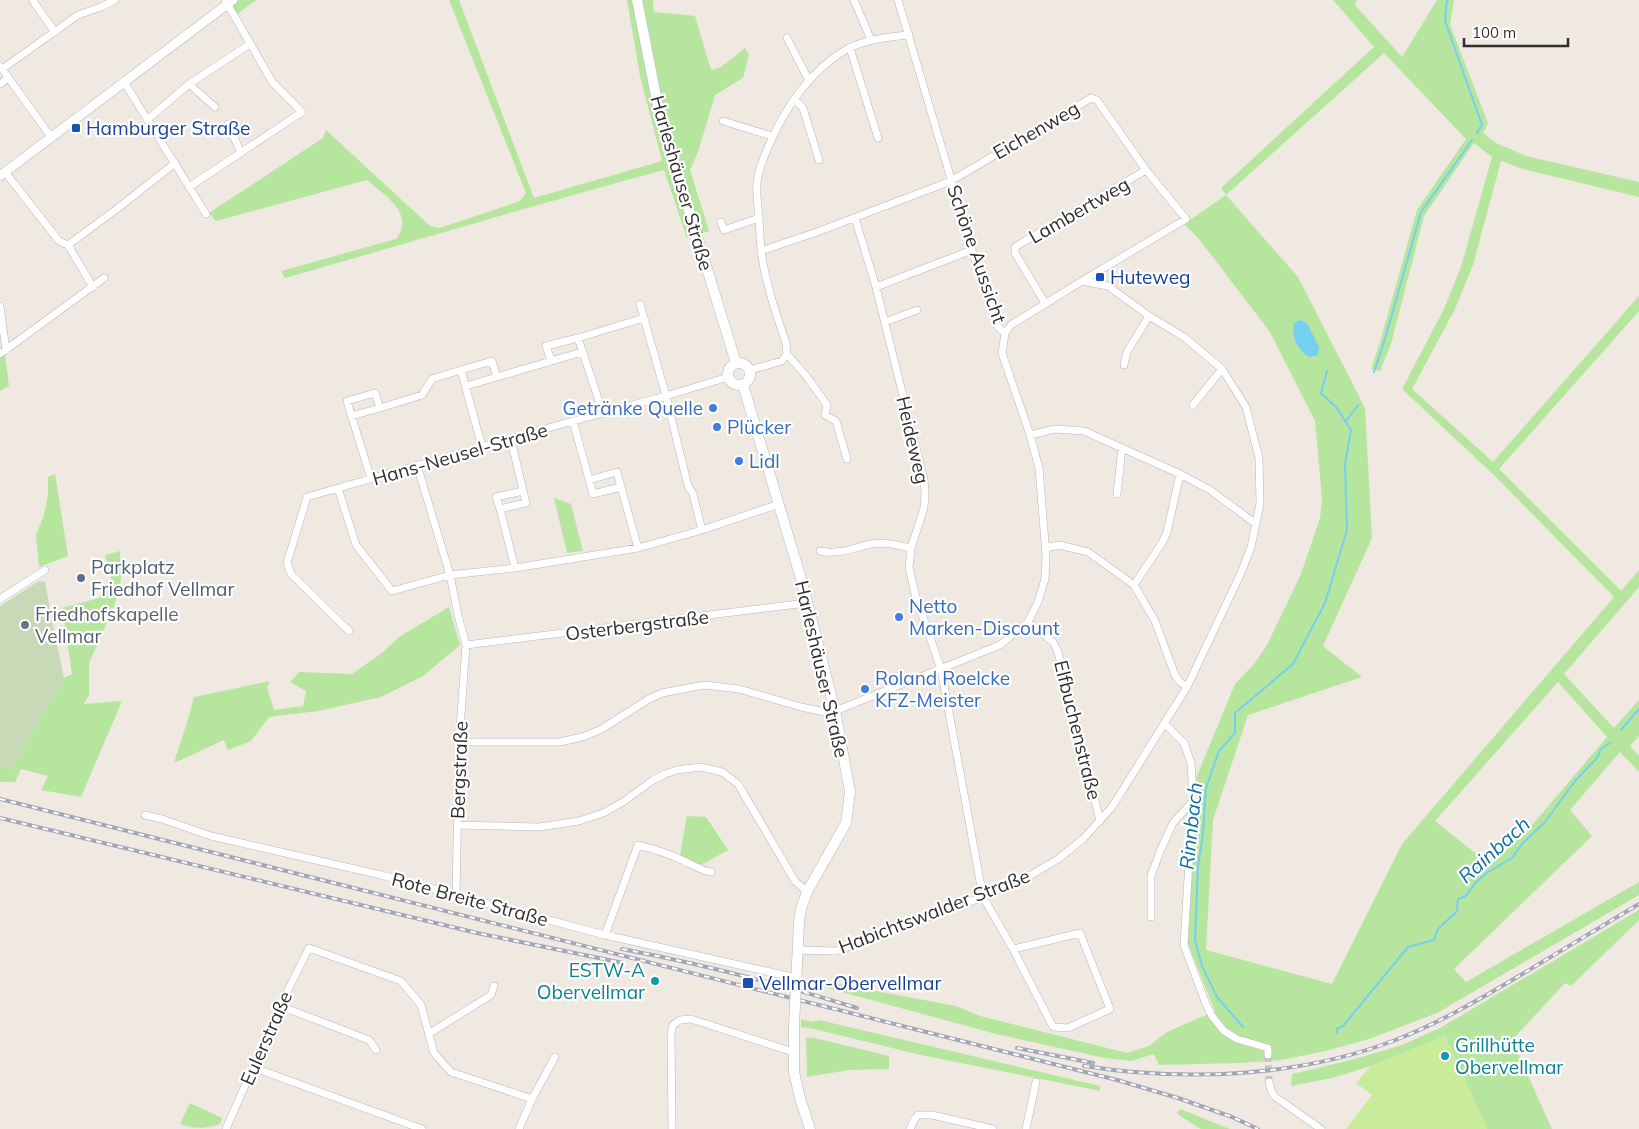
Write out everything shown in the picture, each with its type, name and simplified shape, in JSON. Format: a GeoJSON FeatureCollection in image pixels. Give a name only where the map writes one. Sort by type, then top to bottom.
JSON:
{"type":"FeatureCollection","features":[{"type":"Feature","properties":{"kind":"main road","name":"Harleshäuser Straße"},"geometry":{"type":"LineString","coordinates":[[637,0],[660,116],[737,362]]}},
{"type":"Feature","properties":{"kind":"main road"},"geometry":{"type":"LineString","coordinates":[[737,362],[747,365],[750,370],[749,379],[742,384],[734,384],[728,377],[729,368],[737,362]]}},
{"type":"Feature","properties":{"kind":"main road","name":"Harleshäuser Straße"},"geometry":{"type":"LineString","coordinates":[[742,384],[808,603],[835,710],[850,792],[846,823],[807,892],[799,922],[793,1052],[794,1072],[810,1129]]}},
{"type":"Feature","properties":{"kind":"street"},"geometry":{"type":"LineString","coordinates":[[51,137],[1,67],[78,15],[115,0]]}},
{"type":"Feature","properties":{"kind":"street"},"geometry":{"type":"LineString","coordinates":[[854,0],[871,40]]}},
{"type":"Feature","properties":{"kind":"street","name":"Schöne Aussicht"},"geometry":{"type":"LineString","coordinates":[[835,710],[1000,645],[1028,622],[1038,602],[1045,579],[1046,548],[1039,468],[1030,435],[1002,353],[1005,333],[997,326],[972,250],[898,0]]}},
{"type":"Feature","properties":{"kind":"street"},"geometry":{"type":"LineString","coordinates":[[33,1],[55,32]]}},
{"type":"Feature","properties":{"kind":"street"},"geometry":{"type":"LineString","coordinates":[[93,287],[68,245],[59,242],[2,174],[228,1],[273,83],[302,112],[189,186]]}},
{"type":"Feature","properties":{"kind":"street"},"geometry":{"type":"LineString","coordinates":[[847,459],[836,421],[825,415],[827,405],[807,377],[787,354],[786,344],[766,281],[761,251],[757,182],[760,166],[772,136],[794,99],[809,81],[830,61],[850,48],[871,40],[909,35]]}},
{"type":"Feature","properties":{"kind":"street"},"geometry":{"type":"LineString","coordinates":[[787,38],[809,81]]}},
{"type":"Feature","properties":{"kind":"street"},"geometry":{"type":"LineString","coordinates":[[147,120],[189,84],[250,44]]}},
{"type":"Feature","properties":{"kind":"street"},"geometry":{"type":"LineString","coordinates":[[850,48],[878,138]]}},
{"type":"Feature","properties":{"kind":"street"},"geometry":{"type":"LineString","coordinates":[[0,84],[8,78]]}},
{"type":"Feature","properties":{"kind":"street"},"geometry":{"type":"LineString","coordinates":[[124,82],[206,214]]}},
{"type":"Feature","properties":{"kind":"street"},"geometry":{"type":"LineString","coordinates":[[189,84],[215,106]]}},
{"type":"Feature","properties":{"kind":"street","name":"Eichenweg"},"geometry":{"type":"LineString","coordinates":[[951,181],[1091,98],[1097,100],[1146,170],[1186,219],[1082,281]]}},
{"type":"Feature","properties":{"kind":"street"},"geometry":{"type":"LineString","coordinates":[[794,99],[803,108],[819,160]]}},
{"type":"Feature","properties":{"kind":"street"},"geometry":{"type":"LineString","coordinates":[[723,121],[772,136]]}},
{"type":"Feature","properties":{"kind":"street"},"geometry":{"type":"LineString","coordinates":[[228,124],[240,153]]}},
{"type":"Feature","properties":{"kind":"street"},"geometry":{"type":"LineString","coordinates":[[68,245],[122,206],[175,163]]}},
{"type":"Feature","properties":{"kind":"street","name":"Lambertweg"},"geometry":{"type":"LineString","coordinates":[[1045,303],[1015,252],[1015,247],[1146,170]]}},
{"type":"Feature","properties":{"kind":"street"},"geometry":{"type":"LineString","coordinates":[[761,251],[812,234],[951,181]]}},
{"type":"Feature","properties":{"kind":"street"},"geometry":{"type":"LineString","coordinates":[[721,222],[724,230],[759,218]]}},
{"type":"Feature","properties":{"kind":"street","name":"Heideweg"},"geometry":{"type":"LineString","coordinates":[[855,218],[876,287],[924,480],[924,508],[911,548],[909,567],[915,594],[941,669],[983,897],[1013,949],[1053,1026],[1068,1028],[1110,1008],[1080,933],[1013,949]]}},
{"type":"Feature","properties":{"kind":"street"},"geometry":{"type":"LineString","coordinates":[[876,287],[972,250]]}},
{"type":"Feature","properties":{"kind":"street"},"geometry":{"type":"LineString","coordinates":[[0,306],[3,352],[104,278]]}},
{"type":"Feature","properties":{"kind":"street"},"geometry":{"type":"LineString","coordinates":[[1005,333],[1011,325],[1082,281]]}},
{"type":"Feature","properties":{"kind":"street","name":"Habichtswalder Straße"},"geometry":{"type":"LineString","coordinates":[[797,950],[836,951],[983,897],[1032,875],[1058,859],[1083,839],[1112,807],[1165,724],[1187,687],[1242,573],[1251,547],[1260,504],[1259,458],[1246,407],[1222,369],[1184,337],[1149,316],[1108,286],[1082,281]]}},
{"type":"Feature","properties":{"kind":"street"},"geometry":{"type":"LineString","coordinates":[[640,304],[666,396],[688,486],[693,494],[702,530]]}},
{"type":"Feature","properties":{"kind":"street"},"geometry":{"type":"LineString","coordinates":[[885,322],[916,310]]}},
{"type":"Feature","properties":{"kind":"street"},"geometry":{"type":"LineString","coordinates":[[1124,365],[1126,352],[1149,316]]}},
{"type":"Feature","properties":{"kind":"street"},"geometry":{"type":"LineString","coordinates":[[551,360],[546,346],[644,318]]}},
{"type":"Feature","properties":{"kind":"street"},"geometry":{"type":"LineString","coordinates":[[578,338],[603,413]]}},
{"type":"Feature","properties":{"kind":"street"},"geometry":{"type":"LineString","coordinates":[[466,386],[582,352]]}},
{"type":"Feature","properties":{"kind":"street"},"geometry":{"type":"LineString","coordinates":[[750,370],[782,360],[787,354]]}},
{"type":"Feature","properties":{"kind":"street"},"geometry":{"type":"LineString","coordinates":[[351,416],[422,395],[432,379],[492,361],[497,376]]}},
{"type":"Feature","properties":{"kind":"street"},"geometry":{"type":"LineString","coordinates":[[1193,405],[1222,369]]}},
{"type":"Feature","properties":{"kind":"street"},"geometry":{"type":"LineString","coordinates":[[462,370],[482,447]]}},
{"type":"Feature","properties":{"kind":"street","name":"Hans-Neusel-Straße"},"geometry":{"type":"LineString","coordinates":[[350,631],[291,574],[287,563],[307,497],[417,464],[511,440],[728,377]]}},
{"type":"Feature","properties":{"kind":"street"},"geometry":{"type":"LineString","coordinates":[[370,479],[347,401],[375,393],[380,408]]}},
{"type":"Feature","properties":{"kind":"street"},"geometry":{"type":"LineString","coordinates":[[573,421],[593,494],[621,487]]}},
{"type":"Feature","properties":{"kind":"street"},"geometry":{"type":"LineString","coordinates":[[1030,435],[1055,428],[1084,431],[1180,474],[1210,490],[1256,524]]}},
{"type":"Feature","properties":{"kind":"street"},"geometry":{"type":"LineString","coordinates":[[500,509],[526,503],[511,440]]}},
{"type":"Feature","properties":{"kind":"street"},"geometry":{"type":"LineString","coordinates":[[1117,494],[1122,448]]}},
{"type":"Feature","properties":{"kind":"street","name":"Bergstraße"},"geometry":{"type":"LineString","coordinates":[[417,464],[450,575],[466,645],[459,742],[456,896]]}},
{"type":"Feature","properties":{"kind":"street"},"geometry":{"type":"LineString","coordinates":[[589,480],[617,472],[638,548]]}},
{"type":"Feature","properties":{"kind":"street"},"geometry":{"type":"LineString","coordinates":[[1134,585],[1162,543],[1180,474]]}},
{"type":"Feature","properties":{"kind":"street"},"geometry":{"type":"LineString","coordinates":[[338,488],[356,545],[392,591],[450,575],[515,568],[638,548],[702,530],[779,504]]}},
{"type":"Feature","properties":{"kind":"street"},"geometry":{"type":"LineString","coordinates":[[515,568],[496,496],[522,491]]}},
{"type":"Feature","properties":{"kind":"street"},"geometry":{"type":"LineString","coordinates":[[820,551],[843,552],[883,543],[911,548]]}},
{"type":"Feature","properties":{"kind":"street"},"geometry":{"type":"LineString","coordinates":[[1046,548],[1059,545],[1088,552],[1134,585],[1155,621],[1174,675],[1187,687]]}},
{"type":"Feature","properties":{"kind":"street"},"geometry":{"type":"LineString","coordinates":[[0,599],[45,570]]}},
{"type":"Feature","properties":{"kind":"street","name":"Osterbergstraße"},"geometry":{"type":"LineString","coordinates":[[466,645],[808,603]]}},
{"type":"Feature","properties":{"kind":"street","name":"Elfbuchenstraße"},"geometry":{"type":"LineString","coordinates":[[1028,622],[1049,638],[1058,652],[1100,820]]}},
{"type":"Feature","properties":{"kind":"street"},"geometry":{"type":"LineString","coordinates":[[459,742],[560,742],[582,737],[600,730],[662,693],[704,685],[739,689],[825,712],[835,710]]}},
{"type":"Feature","properties":{"kind":"street"},"geometry":{"type":"LineString","coordinates":[[1165,724],[1184,743],[1192,763],[1192,802],[1184,945],[1212,1016],[1224,1031],[1237,1039],[1268,1048],[1268,1055]]}},
{"type":"Feature","properties":{"kind":"street"},"geometry":{"type":"LineString","coordinates":[[458,825],[540,827],[579,821],[603,813],[624,802],[653,780],[665,774],[701,767],[722,772],[738,784],[796,881],[807,892]]}},
{"type":"Feature","properties":{"kind":"street"},"geometry":{"type":"LineString","coordinates":[[1151,917],[1151,876],[1173,823],[1192,802]]}},
{"type":"Feature","properties":{"kind":"street","name":"Rote Breite Straße"},"geometry":{"type":"LineString","coordinates":[[145,815],[211,836],[380,875],[605,935],[796,982]]}},
{"type":"Feature","properties":{"kind":"street"},"geometry":{"type":"LineString","coordinates":[[605,935],[638,845],[658,850],[698,869],[711,872]]}},
{"type":"Feature","properties":{"kind":"street","name":"Eulerstraße"},"geometry":{"type":"LineString","coordinates":[[226,1129],[252,1067],[309,948],[402,981],[421,1005],[430,1033]]}},
{"type":"Feature","properties":{"kind":"street"},"geometry":{"type":"LineString","coordinates":[[494,986],[491,995],[430,1033],[434,1053],[451,1072],[532,1099]]}},
{"type":"Feature","properties":{"kind":"street"},"geometry":{"type":"LineString","coordinates":[[280,1006],[369,1040],[376,1050]]}},
{"type":"Feature","properties":{"kind":"street"},"geometry":{"type":"LineString","coordinates":[[672,1129],[670,1045],[673,1025],[680,1020],[691,1019],[793,1052]]}},
{"type":"Feature","properties":{"kind":"street"},"geometry":{"type":"LineString","coordinates":[[519,1129],[532,1099],[555,1057]]}},
{"type":"Feature","properties":{"kind":"street"},"geometry":{"type":"LineString","coordinates":[[252,1067],[422,1129]]}},
{"type":"Feature","properties":{"kind":"street"},"geometry":{"type":"LineString","coordinates":[[1026,1129],[1036,1082]]}},
{"type":"Feature","properties":{"kind":"street"},"geometry":{"type":"LineString","coordinates":[[1269,1082],[1274,1096],[1321,1129]]}},
{"type":"Feature","properties":{"kind":"street"},"geometry":{"type":"LineString","coordinates":[[910,1129],[918,1115],[932,1116],[993,1129]]}},
{"type":"Feature","properties":{"kind":"green space"},"geometry":{"type":"Polygon","coordinates":[[[238,0],[256,0],[236,15],[232,5],[238,0]]]}},
{"type":"Feature","properties":{"kind":"green space"},"geometry":{"type":"Polygon","coordinates":[[[449,0],[459,0],[534,198],[662,161],[640,76],[627,0],[653,0],[654,12],[695,16],[711,70],[721,67],[745,48],[749,54],[743,78],[715,95],[698,152],[690,170],[709,231],[687,238],[664,170],[285,278],[281,271],[396,239],[401,230],[402,221],[396,206],[367,180],[216,221],[209,213],[323,138],[326,130],[430,226],[440,228],[520,201],[526,193],[449,0]]]}},
{"type":"Feature","properties":{"kind":"green space"},"geometry":{"type":"Polygon","coordinates":[[[1333,0],[1357,0],[1355,5],[1402,57],[1437,0],[1454,0],[1450,25],[1488,123],[1483,133],[1496,143],[1526,156],[1639,182],[1639,197],[1523,169],[1501,161],[1473,265],[1455,309],[1412,389],[1493,462],[1639,296],[1639,311],[1499,469],[1621,591],[1639,570],[1639,587],[1564,674],[1614,728],[1639,700],[1639,736],[1630,746],[1639,756],[1639,772],[1620,752],[1570,810],[1592,836],[1454,969],[1466,982],[1639,882],[1639,895],[1437,1013],[1369,1039],[1326,1051],[1281,1060],[1159,1065],[1154,1054],[1131,1061],[1105,1058],[996,1034],[816,985],[812,979],[956,1006],[980,1016],[1127,1053],[1149,1046],[1167,1032],[1215,1011],[1188,944],[1196,804],[1200,788],[1196,778],[1235,684],[1254,664],[1267,645],[1301,574],[1320,518],[1322,499],[1315,421],[1270,332],[1199,239],[1184,224],[1226,195],[1221,188],[1374,47],[1333,0]],[[1384,53],[1226,195],[1298,277],[1365,408],[1372,538],[1323,646],[1362,677],[1248,715],[1213,820],[1206,950],[1332,984],[1402,844],[1614,597],[1495,476],[1402,389],[1444,309],[1461,267],[1492,157],[1474,143],[1424,216],[1391,344],[1380,371],[1371,369],[1417,210],[1466,139],[1384,53]],[[1558,682],[1435,821],[1490,865],[1528,830],[1607,737],[1558,682]]]}},
{"type":"Feature","properties":{"kind":"green space"},"geometry":{"type":"Polygon","coordinates":[[[5,355],[9,386],[0,391],[0,358],[5,355]]]}},
{"type":"Feature","properties":{"kind":"green space"},"geometry":{"type":"Polygon","coordinates":[[[55,474],[68,556],[39,567],[36,535],[44,515],[48,495],[48,477],[55,474]]]}},
{"type":"Feature","properties":{"kind":"green space"},"geometry":{"type":"Polygon","coordinates":[[[554,498],[571,504],[583,551],[567,553],[554,498]]]}},
{"type":"Feature","properties":{"kind":"green space"},"geometry":{"type":"Polygon","coordinates":[[[120,551],[121,579],[114,607],[89,663],[89,695],[84,704],[122,701],[81,797],[41,790],[48,776],[21,769],[15,782],[0,782],[0,767],[11,769],[64,678],[72,674],[62,608],[99,598],[111,579],[105,555],[120,551]]]}},
{"type":"Feature","properties":{"kind":"green space"},"geometry":{"type":"Polygon","coordinates":[[[39,581],[45,582],[64,678],[11,769],[0,767],[0,606],[39,581]]]}},
{"type":"Feature","properties":{"kind":"green space"},"geometry":{"type":"Polygon","coordinates":[[[449,607],[460,645],[423,676],[381,697],[318,711],[269,717],[251,741],[228,750],[224,740],[174,763],[194,697],[270,681],[267,687],[274,710],[303,706],[306,691],[290,682],[299,672],[352,674],[383,652],[399,637],[449,607]]]}},
{"type":"Feature","properties":{"kind":"green space"},"geometry":{"type":"Polygon","coordinates":[[[687,816],[706,817],[728,850],[701,865],[680,855],[687,816]]]}},
{"type":"Feature","properties":{"kind":"green space"},"geometry":{"type":"Polygon","coordinates":[[[1639,910],[1639,920],[1571,986],[1565,983],[1512,1040],[1552,1129],[1487,1129],[1445,1036],[1371,1066],[1332,1078],[1291,1086],[1292,1074],[1402,1045],[1440,1028],[1639,910]]]}},
{"type":"Feature","properties":{"kind":"green space"},"geometry":{"type":"Polygon","coordinates":[[[801,1019],[813,1022],[819,1020],[1100,1086],[1100,1091],[921,1055],[801,1027],[801,1019]]]}},
{"type":"Feature","properties":{"kind":"green space"},"geometry":{"type":"Polygon","coordinates":[[[1445,1036],[1487,1129],[1346,1129],[1372,1095],[1356,1083],[1371,1066],[1445,1036]]]}},
{"type":"Feature","properties":{"kind":"green space"},"geometry":{"type":"Polygon","coordinates":[[[806,1037],[889,1056],[889,1069],[849,1070],[807,1077],[806,1037]]]}},
{"type":"Feature","properties":{"kind":"green space"},"geometry":{"type":"Polygon","coordinates":[[[190,1103],[222,1118],[220,1124],[200,1128],[180,1124],[190,1103]]]}},
{"type":"Feature","properties":{"kind":"green space"},"geometry":{"type":"Polygon","coordinates":[[[1180,1109],[1230,1129],[1201,1129],[1177,1114],[1180,1109]]]}},
{"type":"Feature","properties":{"kind":"water"},"geometry":{"type":"Polygon","coordinates":[[[1299,320],[1307,323],[1319,347],[1318,355],[1309,357],[1298,347],[1294,338],[1293,328],[1294,323],[1299,320]]]}},
{"type":"Feature","properties":{"kind":"waterway","name":"Rinnbach"},"geometry":{"type":"LineString","coordinates":[[1447,0],[1445,21],[1482,125],[1477,133]]}},
{"type":"Feature","properties":{"kind":"waterway"},"geometry":{"type":"LineString","coordinates":[[1374,372],[1421,212],[1472,140]]}},
{"type":"Feature","properties":{"kind":"waterway","name":"Rinnbach"},"geometry":{"type":"LineString","coordinates":[[1243,1027],[1217,997],[1202,966],[1195,940],[1198,867],[1203,834],[1206,788],[1219,751],[1235,733],[1235,713],[1293,664],[1325,603],[1347,530],[1345,465],[1351,430],[1337,408],[1321,393],[1327,371]]}},
{"type":"Feature","properties":{"kind":"waterway","name":"Rinnbach"},"geometry":{"type":"LineString","coordinates":[[1346,421],[1358,405]]}},
{"type":"Feature","properties":{"kind":"waterway","name":"Rainbach"},"geometry":{"type":"LineString","coordinates":[[1621,730],[1639,709]]}},
{"type":"Feature","properties":{"kind":"waterway","name":"Rainbach"},"geometry":{"type":"LineString","coordinates":[[1337,1033],[1337,1029],[1343,1026],[1408,947],[1434,940],[1438,929],[1457,911],[1458,899],[1466,896],[1476,882],[1488,872],[1512,858],[1522,844],[1545,822],[1575,781],[1597,758],[1601,749],[1610,743]]}},
{"type":"Feature","properties":{"kind":"tunnel"},"geometry":{"type":"LineString","coordinates":[[1268,1055],[1269,1082]]}},
{"type":"Feature","properties":{"kind":"railway"},"geometry":{"type":"LineString","coordinates":[[0,799],[1117,1080],[1178,1098],[1232,1117],[1258,1129]]}},
{"type":"Feature","properties":{"kind":"railway"},"geometry":{"type":"LineString","coordinates":[[0,818],[477,933],[623,963]]}},
{"type":"Feature","properties":{"kind":"railway"},"geometry":{"type":"LineString","coordinates":[[1084,1066],[1163,1074],[1243,1073],[1323,1062],[1361,1052],[1398,1039],[1460,1010],[1639,904]]}},
{"type":"Feature","properties":{"kind":"railway"},"geometry":{"type":"LineString","coordinates":[[622,949],[740,975],[857,1008]]}},
{"type":"Feature","properties":{"kind":"railway"},"geometry":{"type":"LineString","coordinates":[[1017,1048],[1093,1063]]}},
{"type":"Feature","properties":{"kind":"place","name":"Hamburger Straße"},"geometry":{"type":"Point","coordinates":[76,128]}},
{"type":"Feature","properties":{"kind":"place","name":"Huteweg"},"geometry":{"type":"Point","coordinates":[1100,277]}},
{"type":"Feature","properties":{"kind":"place","name":"Getränke Quelle"},"geometry":{"type":"Point","coordinates":[713,408]}},
{"type":"Feature","properties":{"kind":"place","name":"Plücker"},"geometry":{"type":"Point","coordinates":[717,427]}},
{"type":"Feature","properties":{"kind":"place","name":"Lidl"},"geometry":{"type":"Point","coordinates":[739,461]}},
{"type":"Feature","properties":{"kind":"place","name":"Parkplatz Friedhof Vellmar"},"geometry":{"type":"Point","coordinates":[81,578]}},
{"type":"Feature","properties":{"kind":"place","name":"Netto Marken-Discount"},"geometry":{"type":"Point","coordinates":[899,617]}},
{"type":"Feature","properties":{"kind":"place","name":"Friedhofskapelle Vellmar"},"geometry":{"type":"Point","coordinates":[25,625]}},
{"type":"Feature","properties":{"kind":"place","name":"Roland Roelcke KFZ-Meister"},"geometry":{"type":"Point","coordinates":[865,689]}},
{"type":"Feature","properties":{"kind":"place","name":"ESTW-A Obervellmar"},"geometry":{"type":"Point","coordinates":[655,981]}},
{"type":"Feature","properties":{"kind":"place","name":"Vellmar-Obervellmar"},"geometry":{"type":"Point","coordinates":[748,983]}},
{"type":"Feature","properties":{"kind":"place","name":"Grillhütte Obervellmar"},"geometry":{"type":"Point","coordinates":[1445,1056]}}]}
